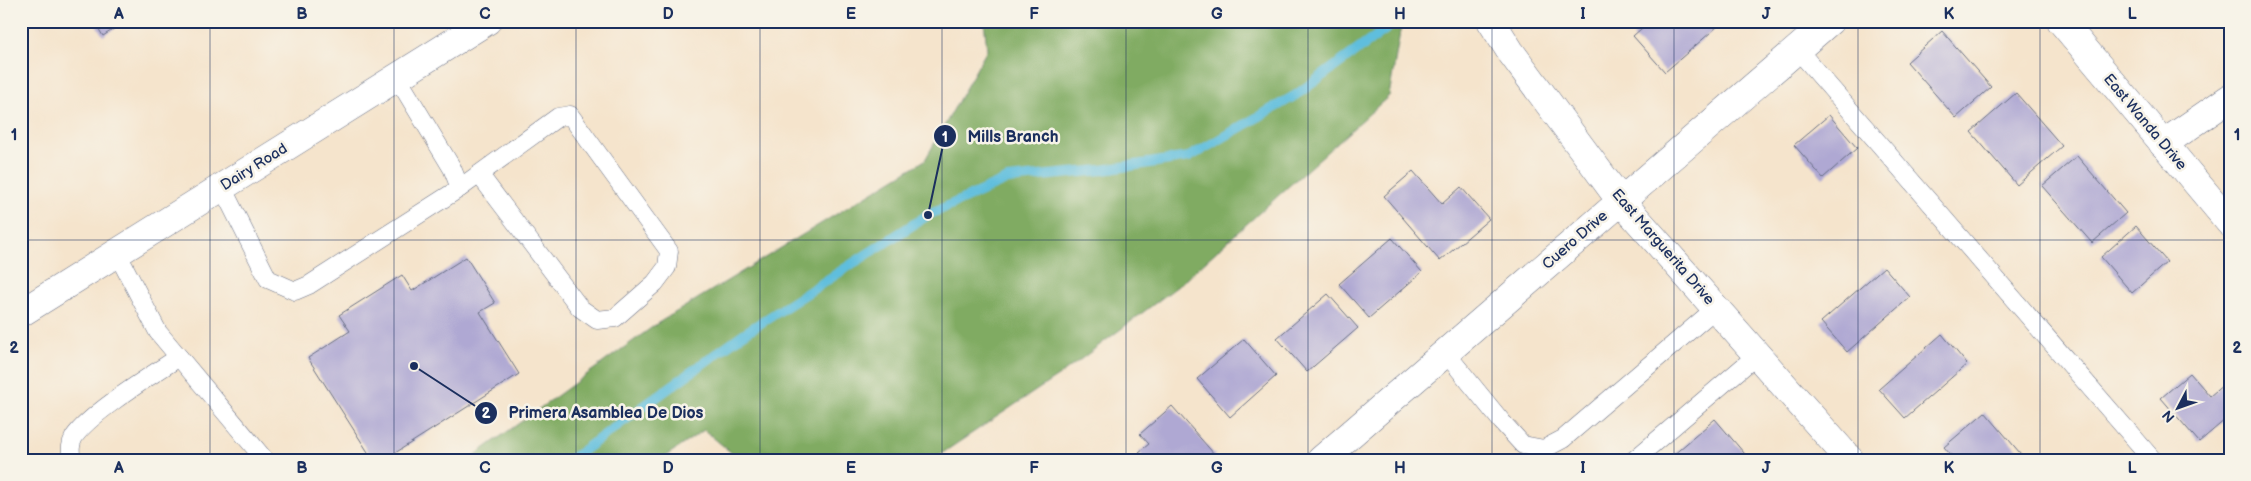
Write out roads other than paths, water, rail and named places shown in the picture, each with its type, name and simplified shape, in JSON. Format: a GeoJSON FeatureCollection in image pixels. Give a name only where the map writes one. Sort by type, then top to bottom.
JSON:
{"type":"FeatureCollection","features":[{"type":"Feature","properties":{"kind":"street","name":"Dairy Road"},"geometry":{"type":"LineString","coordinates":[[21,313],[487,21]]}},
{"type":"Feature","properties":{"kind":"street","name":"East Marguerita Drive"},"geometry":{"type":"LineString","coordinates":[[1491,21],[1510,51],[1620,200],[1850,460]]}},
{"type":"Feature","properties":{"kind":"street","name":"Cuero Drive"},"geometry":{"type":"LineString","coordinates":[[1321,460],[1620,200],[1830,21]]}},
{"type":"Feature","properties":{"kind":"street","name":"East Wanda Drive"},"geometry":{"type":"LineString","coordinates":[[2061,21],[2230,223]]}},
{"type":"Feature","properties":{"kind":"street"},"geometry":{"type":"LineString","coordinates":[[2163,144],[2230,98]]}},
{"type":"Feature","properties":{"kind":"lane"},"geometry":{"type":"LineString","coordinates":[[1797,49],[2153,460]]}},
{"type":"Feature","properties":{"kind":"lane"},"geometry":{"type":"LineString","coordinates":[[397,77],[452,168],[460,188]]}},
{"type":"Feature","properties":{"kind":"lane"},"geometry":{"type":"LineString","coordinates":[[222,187],[268,279],[295,291],[309,285],[460,188],[479,174],[558,117],[570,115],[669,252],[667,267],[655,283],[615,318],[597,320],[580,308],[479,174]]}},
{"type":"Feature","properties":{"kind":"lane"},"geometry":{"type":"LineString","coordinates":[[117,253],[158,332],[265,460]]}},
{"type":"Feature","properties":{"kind":"lane"},"geometry":{"type":"LineString","coordinates":[[1445,352],[1523,445],[1544,449],[1563,439],[1684,338],[1716,308]]}},
{"type":"Feature","properties":{"kind":"lane"},"geometry":{"type":"LineString","coordinates":[[1634,460],[1757,355]]}},
{"type":"Feature","properties":{"kind":"lane"},"geometry":{"type":"LineString","coordinates":[[72,460],[70,450],[72,439],[80,429],[97,414],[178,357]]}},
{"type":"Feature","properties":{"kind":"waterway"},"geometry":{"type":"LineString","coordinates":[[570,460],[742,335],[928,215],[1008,179],[1102,170],[1189,157],[1296,95],[1397,21]]}},
{"type":"Feature","properties":{"kind":"place","name":"Mills Branch"},"geometry":{"type":"Point","coordinates":[928,215]}},
{"type":"Feature","properties":{"kind":"place","name":"Primera Asamblea De Dios"},"geometry":{"type":"Point","coordinates":[414,366]}}]}
